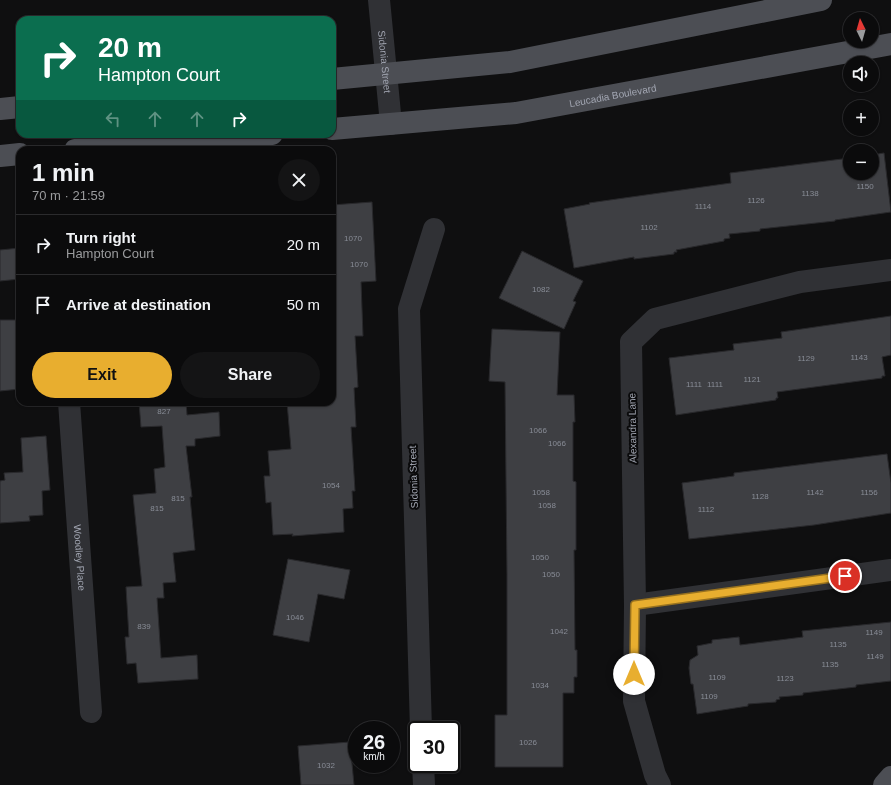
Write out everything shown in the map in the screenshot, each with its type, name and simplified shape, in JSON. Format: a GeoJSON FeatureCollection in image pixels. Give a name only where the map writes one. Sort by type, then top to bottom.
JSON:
{"type":"FeatureCollection","features":[{"type":"Feature","properties":{"kind":"main road"},"geometry":{"type":"LineString","coordinates":[[336,79],[510,62],[821,0]]}},
{"type":"Feature","properties":{"kind":"main road","name":"Leucadia Boulevard"},"geometry":{"type":"LineString","coordinates":[[336,129],[516,113],[891,44]]}},
{"type":"Feature","properties":{"kind":"main road"},"geometry":{"type":"LineString","coordinates":[[0,109],[16,107]]}},
{"type":"Feature","properties":{"kind":"main road"},"geometry":{"type":"LineString","coordinates":[[125,146],[223,138]]}},
{"type":"Feature","properties":{"kind":"main road"},"geometry":{"type":"LineString","coordinates":[[0,156],[16,154]]}},
{"type":"Feature","properties":{"kind":"main road"},"geometry":{"type":"LineString","coordinates":[[884,785],[891,778]]}},
{"type":"Feature","properties":{"kind":"street","name":"Sidonia Street"},"geometry":{"type":"LineString","coordinates":[[379,0],[391,124]]}},
{"type":"Feature","properties":{"kind":"street","name":"Sidonia Street"},"geometry":{"type":"LineString","coordinates":[[421,721],[409,309],[434,229]]}},
{"type":"Feature","properties":{"kind":"street","name":"Alexandra Lane"},"geometry":{"type":"LineString","coordinates":[[660,785],[655,775],[634,701],[635,605],[631,342],[655,320],[800,282],[891,270]]}},
{"type":"Feature","properties":{"kind":"street","name":"Woodley Place"},"geometry":{"type":"LineString","coordinates":[[69,406],[91,712]]}},
{"type":"Feature","properties":{"kind":"street"},"geometry":{"type":"LineString","coordinates":[[635,605],[891,570]]}},
{"type":"Feature","properties":{"kind":"street"},"geometry":{"type":"LineString","coordinates":[[423,773],[424,785]]}},
{"type":"Feature","properties":{"kind":"building"},"geometry":{"type":"Polygon","coordinates":[[[884,153],[891,212],[835,221],[729,234],[730,238],[724,239],[724,241],[676,250],[677,252],[674,252],[674,254],[634,259],[634,257],[574,268],[564,209],[590,204],[589,203],[731,183],[730,173],[843,159],[843,180],[879,180],[879,154],[884,153]]]}},
{"type":"Feature","properties":{"kind":"building"},"geometry":{"type":"Polygon","coordinates":[[[372,202],[376,281],[361,282],[363,336],[355,336],[358,387],[354,388],[356,427],[351,427],[355,491],[352,491],[353,508],[343,509],[344,532],[292,536],[293,534],[273,535],[271,502],[266,503],[264,476],[270,476],[268,451],[291,449],[287,406],[336,406],[336,205],[372,202]]]}},
{"type":"Feature","properties":{"kind":"building"},"geometry":{"type":"Polygon","coordinates":[[[16,248],[16,279],[0,281],[0,250],[16,248]]]}},
{"type":"Feature","properties":{"kind":"building"},"geometry":{"type":"Polygon","coordinates":[[[522,251],[583,281],[573,301],[576,302],[564,329],[499,298],[522,251]]]}},
{"type":"Feature","properties":{"kind":"building"},"geometry":{"type":"Polygon","coordinates":[[[891,316],[891,355],[882,357],[885,376],[882,376],[882,378],[777,392],[778,398],[776,398],[776,400],[676,415],[669,358],[734,350],[733,344],[782,338],[781,332],[891,316]]]}},
{"type":"Feature","properties":{"kind":"building"},"geometry":{"type":"Polygon","coordinates":[[[0,320],[16,320],[16,389],[0,391],[0,320]]]}},
{"type":"Feature","properties":{"kind":"building"},"geometry":{"type":"Polygon","coordinates":[[[492,329],[560,332],[557,395],[574,395],[575,422],[573,422],[573,481],[576,482],[576,550],[574,550],[575,650],[577,650],[577,677],[574,677],[574,693],[563,693],[563,767],[495,767],[495,715],[507,715],[507,575],[505,382],[489,381],[492,329]]]}},
{"type":"Feature","properties":{"kind":"building"},"geometry":{"type":"Polygon","coordinates":[[[139,406],[186,406],[187,415],[219,412],[220,436],[195,439],[195,446],[186,446],[192,497],[190,497],[195,550],[173,553],[176,582],[163,583],[164,598],[157,598],[161,658],[197,655],[198,679],[138,683],[136,663],[127,664],[125,637],[129,637],[126,587],[142,586],[133,495],[156,493],[154,469],[165,467],[162,426],[141,427],[139,406]]]}},
{"type":"Feature","properties":{"kind":"building"},"geometry":{"type":"Polygon","coordinates":[[[46,436],[50,490],[42,491],[43,515],[29,516],[30,521],[0,523],[0,481],[5,480],[4,473],[23,472],[21,438],[46,436]]]}},
{"type":"Feature","properties":{"kind":"building"},"geometry":{"type":"Polygon","coordinates":[[[887,454],[891,483],[891,513],[814,525],[689,539],[682,483],[734,476],[734,473],[887,454]]]}},
{"type":"Feature","properties":{"kind":"building"},"geometry":{"type":"Polygon","coordinates":[[[288,559],[350,570],[344,599],[318,594],[309,642],[273,635],[288,559]]]}},
{"type":"Feature","properties":{"kind":"building"},"geometry":{"type":"Polygon","coordinates":[[[891,622],[891,681],[856,685],[856,687],[803,693],[803,695],[779,697],[780,699],[776,700],[776,702],[748,704],[748,706],[697,714],[689,668],[690,660],[698,655],[697,646],[712,643],[712,640],[739,637],[740,645],[803,637],[802,631],[891,622]]]}},
{"type":"Feature","properties":{"kind":"building"},"geometry":{"type":"Polygon","coordinates":[[[348,742],[348,773],[353,773],[354,785],[301,785],[298,746],[348,742]]]}},
{"type":"Feature","properties":{"kind":"route"},"geometry":{"type":"LineString","coordinates":[[634,674],[635,605],[845,576]]}}]}
